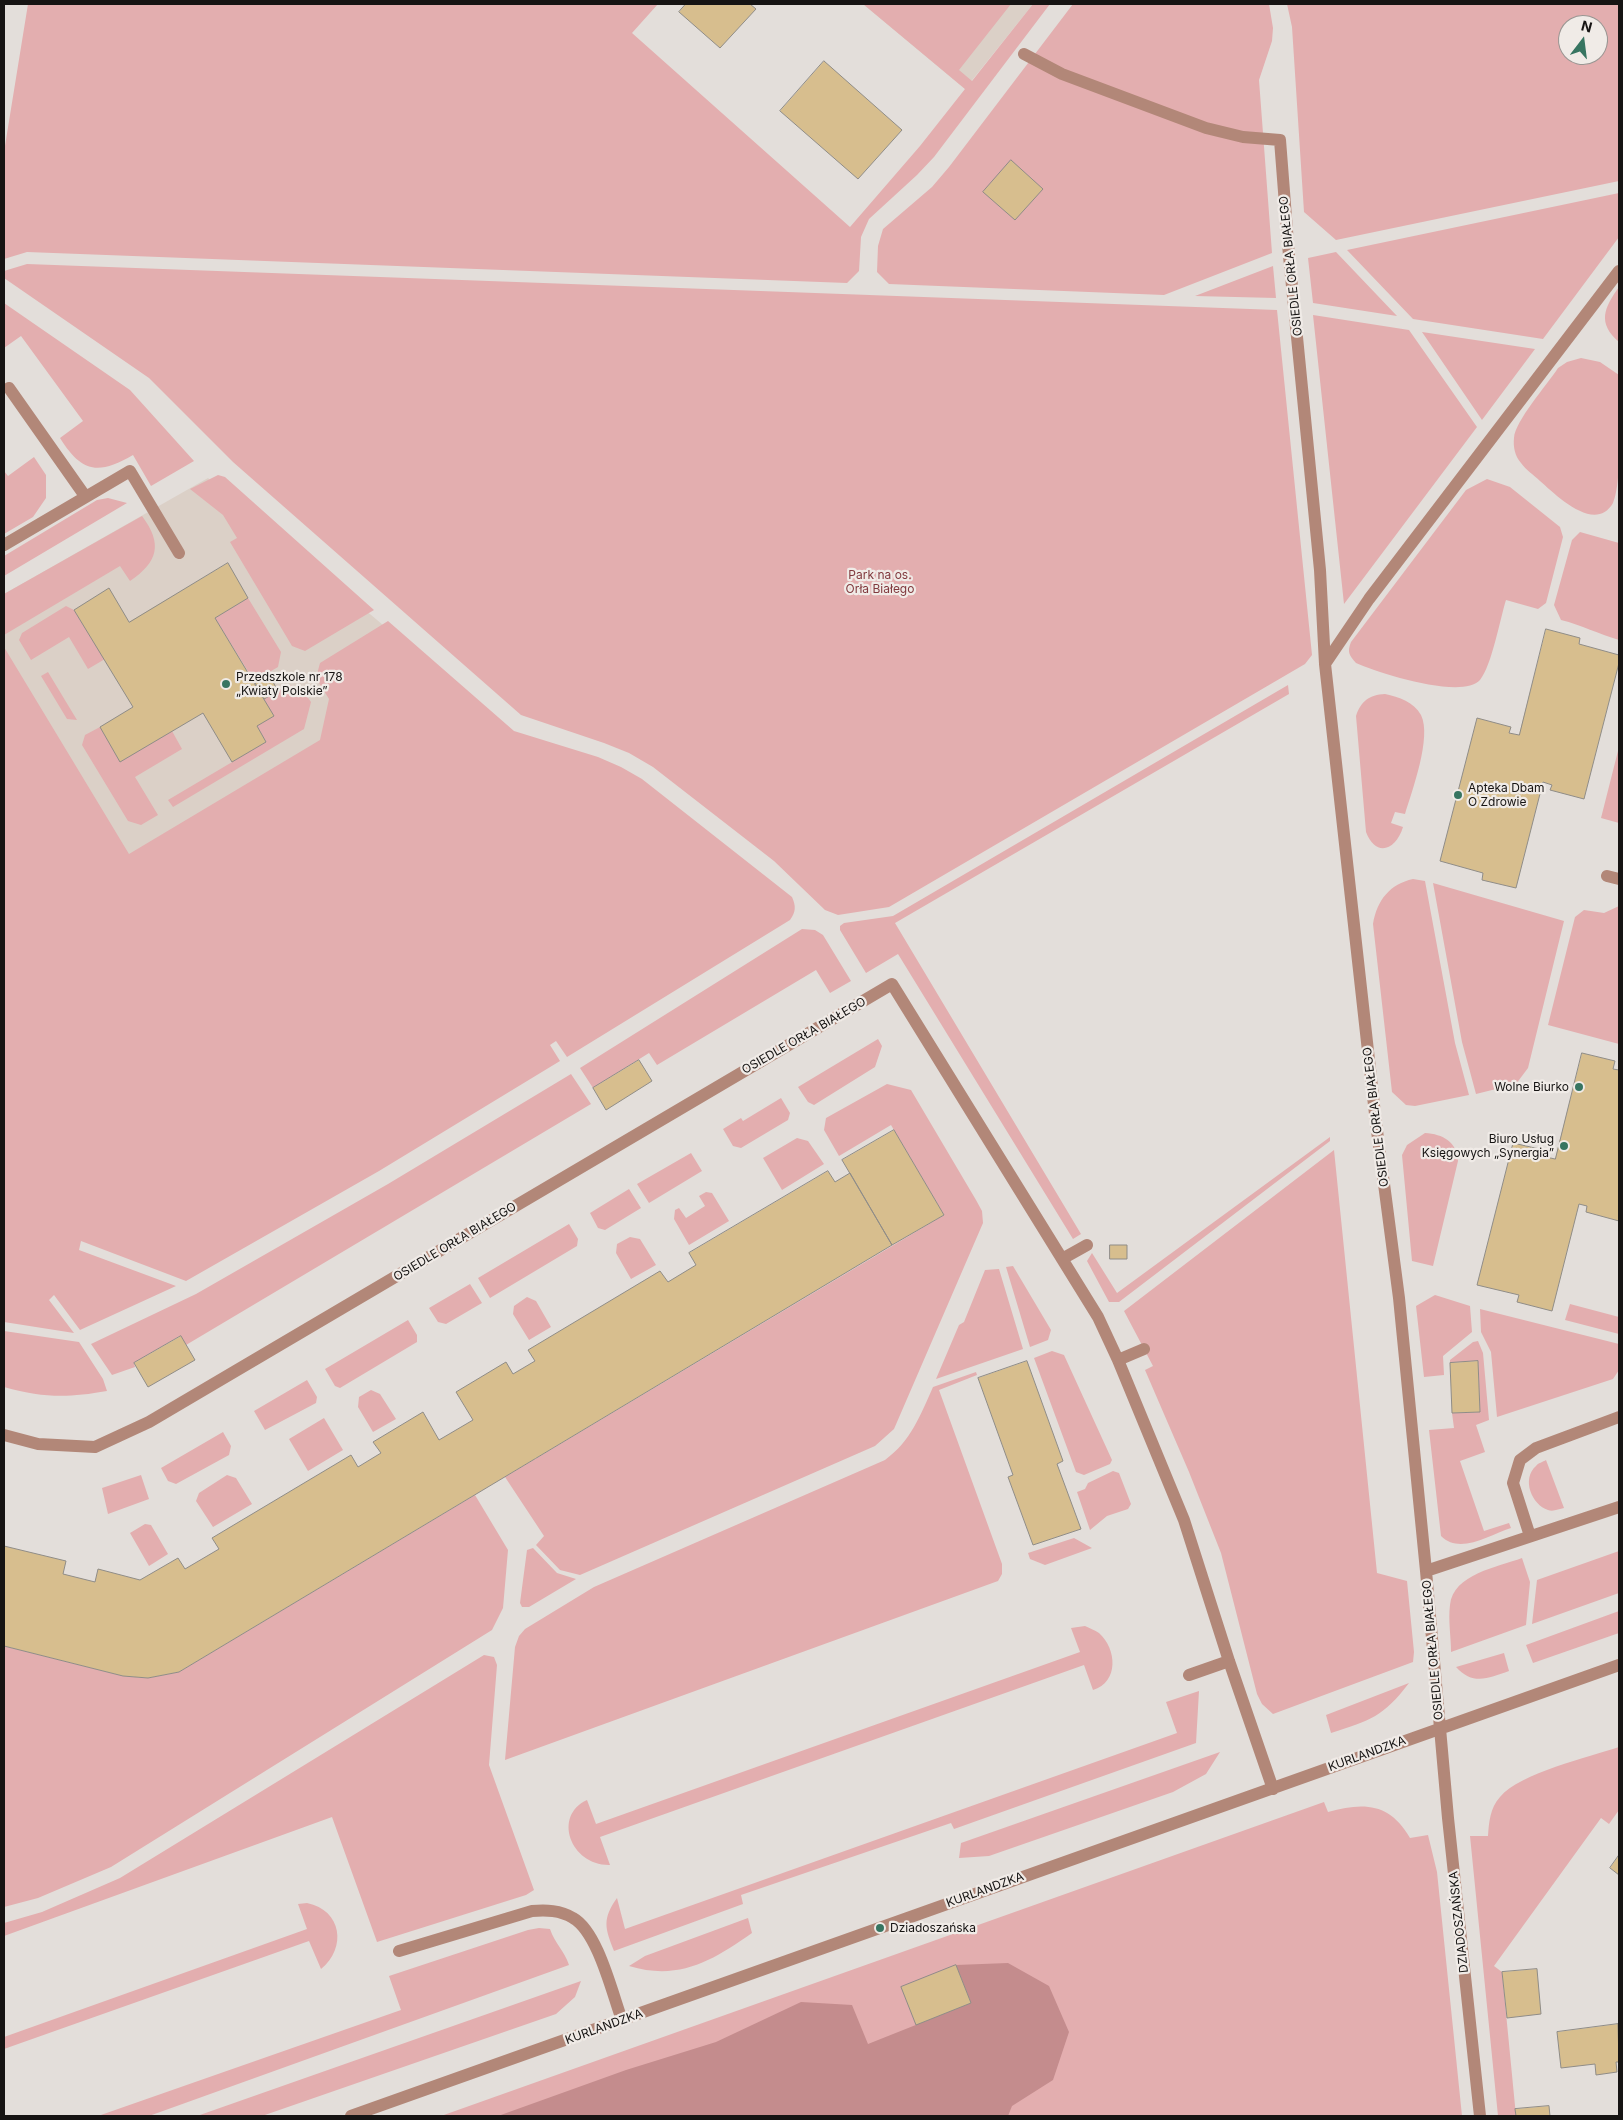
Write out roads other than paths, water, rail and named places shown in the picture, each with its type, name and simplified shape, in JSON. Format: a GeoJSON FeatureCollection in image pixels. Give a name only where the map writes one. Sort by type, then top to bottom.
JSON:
{"type":"FeatureCollection","features":[{"type":"Feature","properties":{"kind":"street","name":"OSIEDLE ORŁA BIAŁEGO"},"geometry":{"type":"LineString","coordinates":[[1024,54],[1062,74],[1206,128],[1243,137],[1280,140],[1289,256],[1320,570],[1325,664],[1376,1123],[1399,1298],[1440,1728]]}},
{"type":"Feature","properties":{"kind":"street"},"geometry":{"type":"LineString","coordinates":[[1325,664],[1369,599],[1619,271]]}},
{"type":"Feature","properties":{"kind":"street"},"geometry":{"type":"LineString","coordinates":[[9,388],[86,496]]}},
{"type":"Feature","properties":{"kind":"street"},"geometry":{"type":"LineString","coordinates":[[4,545],[130,470],[179,553]]}},
{"type":"Feature","properties":{"kind":"street","name":"OSIEDLE ORŁA BIAŁEGO"},"geometry":{"type":"LineString","coordinates":[[4,1435],[38,1444],[95,1447],[149,1422],[892,984],[1062,1259]]}},
{"type":"Feature","properties":{"kind":"street"},"geometry":{"type":"LineString","coordinates":[[1087,1244],[1062,1259],[1098,1317],[1118,1360],[1184,1520],[1229,1662],[1273,1789]]}},
{"type":"Feature","properties":{"kind":"street"},"geometry":{"type":"LineString","coordinates":[[1118,1360],[1144,1349]]}},
{"type":"Feature","properties":{"kind":"street"},"geometry":{"type":"LineString","coordinates":[[1530,1536],[1514,1483],[1520,1460],[1536,1448],[1619,1417]]}},
{"type":"Feature","properties":{"kind":"street","name":"OSIEDLE ORŁA BIAŁEGO"},"geometry":{"type":"LineString","coordinates":[[1426,1571],[1619,1507]]}},
{"type":"Feature","properties":{"kind":"street"},"geometry":{"type":"LineString","coordinates":[[1189,1675],[1229,1662]]}},
{"type":"Feature","properties":{"kind":"street","name":"KURLANDZKA"},"geometry":{"type":"LineString","coordinates":[[352,2116],[1619,1664]]}},
{"type":"Feature","properties":{"kind":"street","name":"DZIADOSZAŃSKA"},"geometry":{"type":"LineString","coordinates":[[1440,1728],[1480,2116]]}},
{"type":"Feature","properties":{"kind":"street"},"geometry":{"type":"LineString","coordinates":[[399,1951],[532,1911],[551,1910],[573,1918],[588,1932],[622,2020]]}},
{"type":"Feature","properties":{"kind":"place","name":"Przedszkole nr 178 „Kwiaty Polskie”"},"geometry":{"type":"Point","coordinates":[226,684]}},
{"type":"Feature","properties":{"kind":"place","name":"Apteka Dbam O Zdrowie"},"geometry":{"type":"Point","coordinates":[1458,795]}},
{"type":"Feature","properties":{"kind":"place","name":"Wolne Biurko"},"geometry":{"type":"Point","coordinates":[1579,1087]}},
{"type":"Feature","properties":{"kind":"place","name":"Biuro Usług Księgowych „Synergia”"},"geometry":{"type":"Point","coordinates":[1564,1146]}},
{"type":"Feature","properties":{"kind":"place","name":"Dziadoszańska"},"geometry":{"type":"Point","coordinates":[880,1928]}},
{"type":"Feature","properties":{"kind":"park label","name":"Park na os. Orła Białego"},"geometry":{"type":"Point","coordinates":[880,582]}}]}
